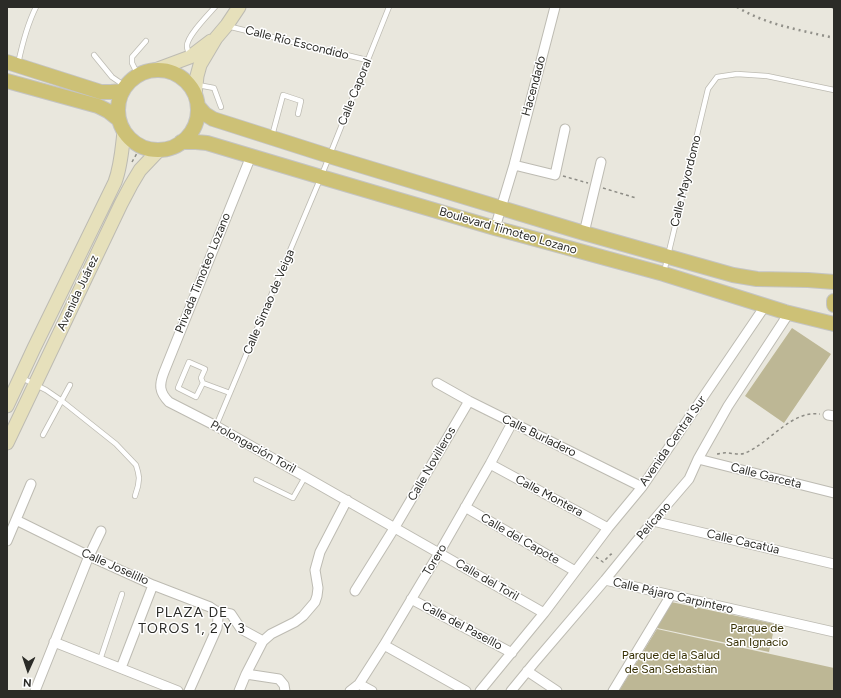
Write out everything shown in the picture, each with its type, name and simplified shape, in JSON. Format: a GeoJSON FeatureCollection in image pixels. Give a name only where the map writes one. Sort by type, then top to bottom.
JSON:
{"type":"FeatureCollection","features":[{"type":"Feature","properties":{"kind":"main road"},"geometry":{"type":"LineString","coordinates":[[7,81],[98,106],[108,111],[131,140],[141,146],[159,150],[174,146],[189,135],[194,126],[197,116],[196,95],[200,65],[216,38],[227,26],[239,7]]}},
{"type":"Feature","properties":{"kind":"main road"},"geometry":{"type":"LineString","coordinates":[[121,126],[117,110],[118,100],[123,89],[131,79],[138,74],[155,70],[190,56],[216,38]]}},
{"type":"Feature","properties":{"kind":"main road"},"geometry":{"type":"LineString","coordinates":[[12,64],[101,92],[110,92],[123,89]]}},
{"type":"Feature","properties":{"kind":"main road"},"geometry":{"type":"LineString","coordinates":[[155,70],[165,70],[183,78],[196,95]]}},
{"type":"Feature","properties":{"kind":"main road","name":"Boulevard Timoteo Lozano"},"geometry":{"type":"LineString","coordinates":[[196,95],[205,114],[213,119],[584,233],[732,275],[757,279],[834,282]]}},
{"type":"Feature","properties":{"kind":"main road","name":"Avenida Juárez"},"geometry":{"type":"LineString","coordinates":[[7,406],[115,182],[121,161],[121,126]]}},
{"type":"Feature","properties":{"kind":"main road","name":"Boulevard Timoteo Lozano"},"geometry":{"type":"LineString","coordinates":[[181,142],[207,143],[495,228],[664,274],[778,310],[834,324]]}},
{"type":"Feature","properties":{"kind":"main road","name":"Avenida Juárez"},"geometry":{"type":"LineString","coordinates":[[7,443],[121,204],[140,170],[159,150]]}},
{"type":"Feature","properties":{"kind":"main road"},"geometry":{"type":"LineString","coordinates":[[447,214],[453,193]]}},
{"type":"Feature","properties":{"kind":"street","name":"Hacendado"},"geometry":{"type":"LineString","coordinates":[[495,228],[514,165],[555,7]]}},
{"type":"Feature","properties":{"kind":"street"},"geometry":{"type":"LineString","coordinates":[[514,165],[555,175],[565,129]]}},
{"type":"Feature","properties":{"kind":"street","name":"Privada Timoteo Lozano"},"geometry":{"type":"LineString","coordinates":[[161,392],[161,379],[251,156]]}},
{"type":"Feature","properties":{"kind":"street"},"geometry":{"type":"LineString","coordinates":[[584,233],[601,162]]}},
{"type":"Feature","properties":{"kind":"street","name":"Pelícano"},"geometry":{"type":"LineString","coordinates":[[511,691],[689,479],[698,459],[728,406],[778,310]]}},
{"type":"Feature","properties":{"kind":"street","name":"Avenida Central Sur"},"geometry":{"type":"LineString","coordinates":[[480,691],[544,613],[608,528],[642,487],[778,310]]}},
{"type":"Feature","properties":{"kind":"street","name":"Calle Burladero"},"geometry":{"type":"LineString","coordinates":[[437,383],[469,402],[642,487]]}},
{"type":"Feature","properties":{"kind":"street","name":"Prolongación Toril"},"geometry":{"type":"LineString","coordinates":[[161,392],[169,402],[216,426],[347,500]]}},
{"type":"Feature","properties":{"kind":"street","name":"Calle Novilleros"},"geometry":{"type":"LineString","coordinates":[[355,591],[469,402]]}},
{"type":"Feature","properties":{"kind":"street","name":"Torero"},"geometry":{"type":"LineString","coordinates":[[350,691],[359,684],[384,645],[439,553],[512,423]]}},
{"type":"Feature","properties":{"kind":"street","name":"Calle Garceta"},"geometry":{"type":"LineString","coordinates":[[698,459],[834,493]]}},
{"type":"Feature","properties":{"kind":"street","name":"Calle Montera"},"geometry":{"type":"LineString","coordinates":[[490,464],[608,528]]}},
{"type":"Feature","properties":{"kind":"street"},"geometry":{"type":"LineString","coordinates":[[7,541],[31,484]]}},
{"type":"Feature","properties":{"kind":"street"},"geometry":{"type":"LineString","coordinates":[[239,691],[263,641],[271,634],[295,622],[303,616],[315,602],[318,588],[315,570],[316,564],[320,552],[347,500]]}},
{"type":"Feature","properties":{"kind":"street","name":"Calle del Toril"},"geometry":{"type":"LineString","coordinates":[[347,500],[544,613]]}},
{"type":"Feature","properties":{"kind":"street","name":"Calle del Capote"},"geometry":{"type":"LineString","coordinates":[[465,507],[575,571]]}},
{"type":"Feature","properties":{"kind":"street","name":"Calle Joselillo"},"geometry":{"type":"LineString","coordinates":[[16,520],[89,556],[153,584],[210,607],[216,611],[231,614],[241,629],[263,641]]}},
{"type":"Feature","properties":{"kind":"street","name":"Calle Cacatúa"},"geometry":{"type":"LineString","coordinates":[[653,521],[834,564]]}},
{"type":"Feature","properties":{"kind":"street"},"geometry":{"type":"LineString","coordinates":[[35,691],[89,556],[102,531]]}},
{"type":"Feature","properties":{"kind":"street","name":"Calle Pájaro Carpintero"},"geometry":{"type":"LineString","coordinates":[[605,580],[834,632]]}},
{"type":"Feature","properties":{"kind":"street"},"geometry":{"type":"LineString","coordinates":[[121,668],[153,584]]}},
{"type":"Feature","properties":{"kind":"street"},"geometry":{"type":"LineString","coordinates":[[613,691],[671,595]]}},
{"type":"Feature","properties":{"kind":"street","name":"Calle del Paseíllo"},"geometry":{"type":"LineString","coordinates":[[411,599],[512,653]]}},
{"type":"Feature","properties":{"kind":"street"},"geometry":{"type":"LineString","coordinates":[[189,691],[217,628],[218,618],[216,611]]}},
{"type":"Feature","properties":{"kind":"street"},"geometry":{"type":"LineString","coordinates":[[54,642],[178,691]]}},
{"type":"Feature","properties":{"kind":"street"},"geometry":{"type":"LineString","coordinates":[[384,645],[466,691]]}},
{"type":"Feature","properties":{"kind":"street"},"geometry":{"type":"LineString","coordinates":[[527,671],[556,691]]}},
{"type":"Feature","properties":{"kind":"street"},"geometry":{"type":"LineString","coordinates":[[246,674],[279,678],[284,685],[285,691]]}},
{"type":"Feature","properties":{"kind":"street"},"geometry":{"type":"LineString","coordinates":[[359,684],[372,691]]}},
{"type":"Feature","properties":{"kind":"lane"},"geometry":{"type":"LineString","coordinates":[[12,64],[36,7]]}},
{"type":"Feature","properties":{"kind":"lane"},"geometry":{"type":"LineString","coordinates":[[190,56],[187,46],[191,35],[215,7]]}},
{"type":"Feature","properties":{"kind":"lane","name":"Calle Caporal"},"geometry":{"type":"LineString","coordinates":[[321,177],[389,7]]}},
{"type":"Feature","properties":{"kind":"lane","name":"Calle Río Escondido"},"geometry":{"type":"LineString","coordinates":[[227,26],[368,60]]}},
{"type":"Feature","properties":{"kind":"lane"},"geometry":{"type":"LineString","coordinates":[[138,74],[132,62],[132,57],[146,41]]}},
{"type":"Feature","properties":{"kind":"lane"},"geometry":{"type":"LineString","coordinates":[[94,55],[123,89]]}},
{"type":"Feature","properties":{"kind":"lane","name":"Calle Mayordomo"},"geometry":{"type":"LineString","coordinates":[[664,274],[708,89],[717,77],[737,74],[767,76],[834,90]]}},
{"type":"Feature","properties":{"kind":"lane"},"geometry":{"type":"LineString","coordinates":[[196,95],[214,88],[221,107]]}},
{"type":"Feature","properties":{"kind":"lane"},"geometry":{"type":"LineString","coordinates":[[272,138],[284,95],[301,101],[298,114]]}},
{"type":"Feature","properties":{"kind":"lane","name":"Calle Simao de Veiga"},"geometry":{"type":"LineString","coordinates":[[216,426],[321,177]]}},
{"type":"Feature","properties":{"kind":"lane"},"geometry":{"type":"LineString","coordinates":[[189,362],[205,369],[201,378],[203,383],[196,397],[178,388],[189,362]]}},
{"type":"Feature","properties":{"kind":"lane"},"geometry":{"type":"LineString","coordinates":[[20,378],[46,390],[116,444],[136,465],[139,478],[135,496]]}},
{"type":"Feature","properties":{"kind":"lane"},"geometry":{"type":"LineString","coordinates":[[203,383],[230,393]]}},
{"type":"Feature","properties":{"kind":"lane"},"geometry":{"type":"LineString","coordinates":[[43,435],[70,385]]}},
{"type":"Feature","properties":{"kind":"lane"},"geometry":{"type":"LineString","coordinates":[[256,480],[293,498],[305,477]]}},
{"type":"Feature","properties":{"kind":"lane"},"geometry":{"type":"LineString","coordinates":[[100,660],[122,594]]}},
{"type":"Feature","properties":{"kind":"path"},"geometry":{"type":"LineString","coordinates":[[555,175],[578,179],[636,198]]}},
{"type":"Feature","properties":{"kind":"path"},"geometry":{"type":"LineString","coordinates":[[698,459],[724,452],[730,454],[742,454],[803,415],[814,413],[831,415]]}},
{"type":"Feature","properties":{"kind":"path"},"geometry":{"type":"LineString","coordinates":[[582,563],[589,564],[596,557],[603,562],[611,554],[621,560]]}},
{"type":"Feature","properties":{"kind":"green space"},"geometry":{"type":"Polygon","coordinates":[[[792,328],[831,354],[784,423],[745,396],[792,328]]]}},
{"type":"Feature","properties":{"kind":"green space","name":"Parque de San Ignacio"},"geometry":{"type":"Polygon","coordinates":[[[671,602],[775,624],[769,652],[657,628],[671,602]]]}},
{"type":"Feature","properties":{"kind":"green space","name":"Parque de la Salud de San Sebastian"},"geometry":{"type":"Polygon","coordinates":[[[657,629],[834,668],[834,691],[619,691],[657,629]]]}},
{"type":"Feature","properties":{"kind":"railway"},"geometry":{"type":"LineString","coordinates":[[737,7],[772,23],[834,38]]}},
{"type":"Feature","properties":{"kind":"district","name":"PLAZA DE TOROS 1, 2 Y 3"},"geometry":{"type":"Point","coordinates":[192,622]}}]}
